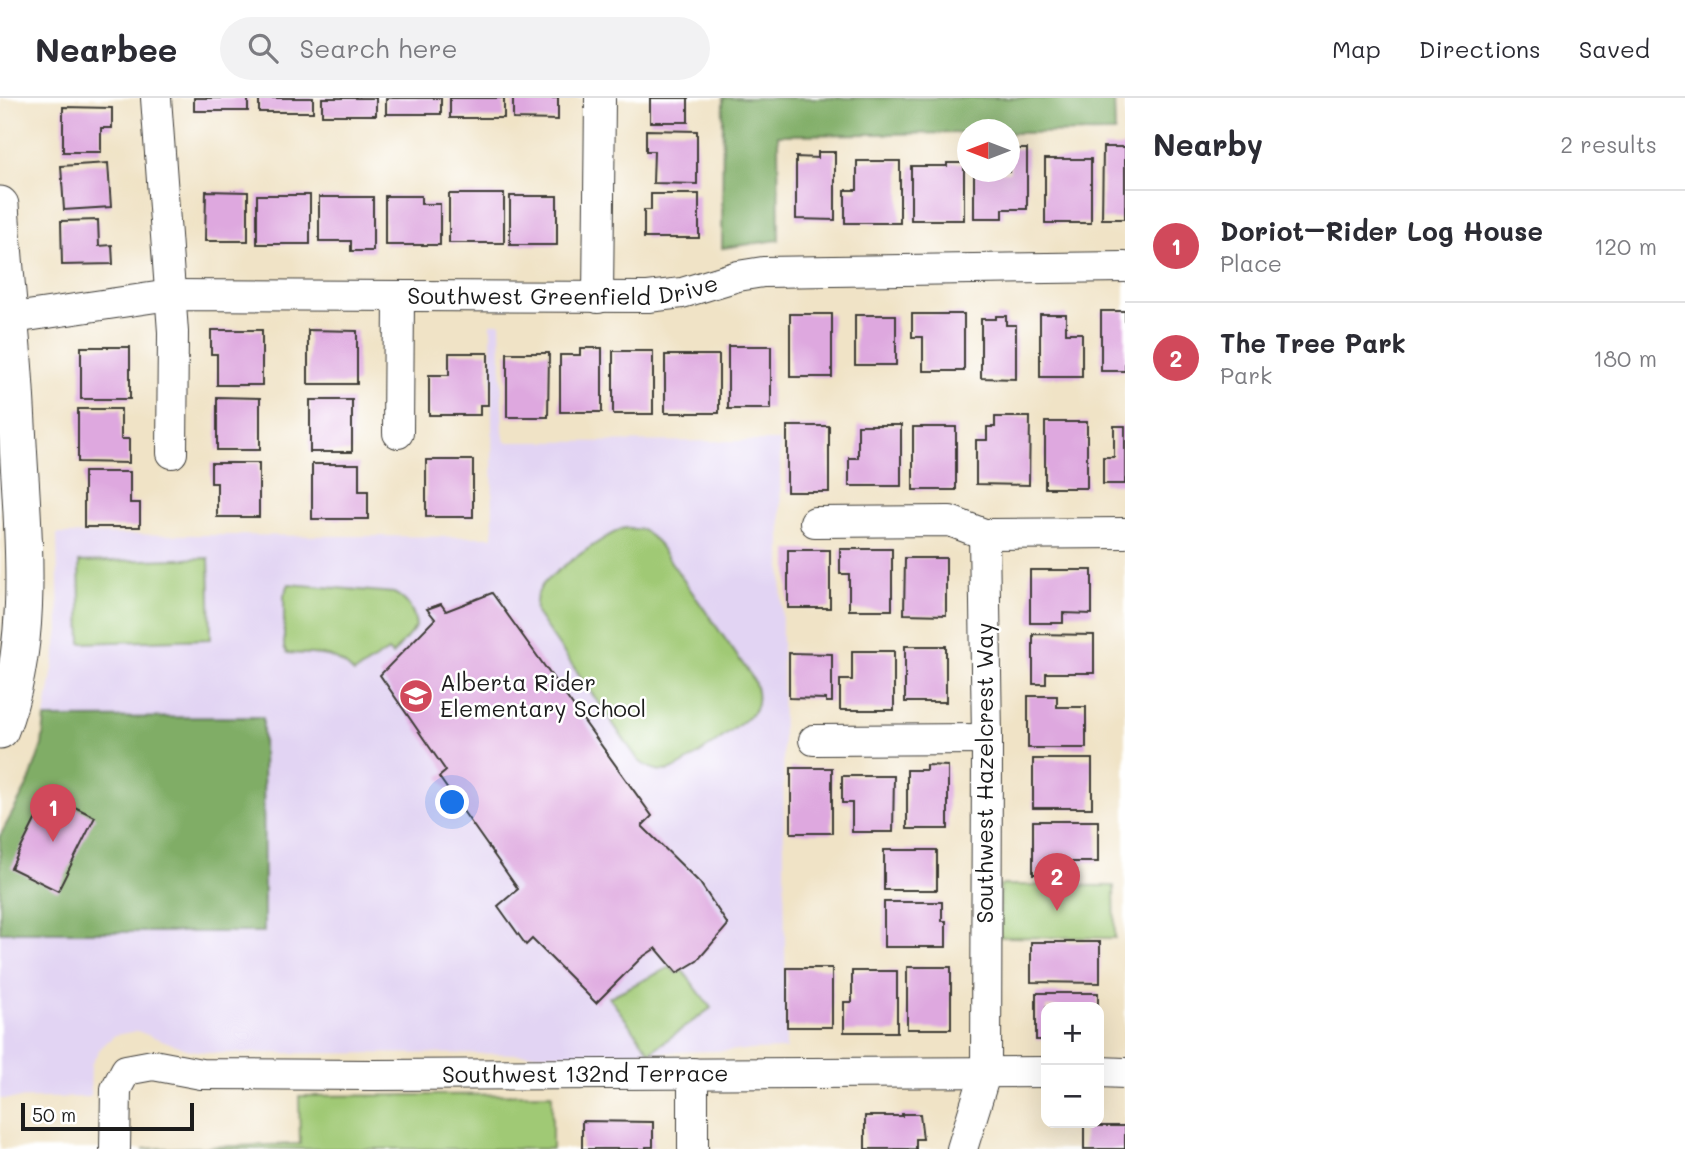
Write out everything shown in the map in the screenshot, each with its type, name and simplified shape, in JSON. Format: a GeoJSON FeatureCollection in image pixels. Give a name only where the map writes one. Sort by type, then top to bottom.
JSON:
{"type":"FeatureCollection","features":[{"type":"Feature","properties":{"kind":"main road"},"geometry":{"type":"LineString","coordinates":[[0,205],[5,319],[24,544],[21,640],[9,701],[0,730]]}},
{"type":"Feature","properties":{"kind":"street"},"geometry":{"type":"LineString","coordinates":[[156,98],[173,332],[172,453]]}},
{"type":"Feature","properties":{"kind":"street"},"geometry":{"type":"LineString","coordinates":[[598,298],[600,98]]}},
{"type":"Feature","properties":{"kind":"street","name":"Southwest Greenfield Drive"},"geometry":{"type":"LineString","coordinates":[[5,319],[170,295],[648,298],[682,293],[738,276],[763,272],[1125,267]]}},
{"type":"Feature","properties":{"kind":"street"},"geometry":{"type":"LineString","coordinates":[[398,433],[399,297]]}},
{"type":"Feature","properties":{"kind":"street"},"geometry":{"type":"LineString","coordinates":[[815,523],[950,521],[984,534],[1125,533]]}},
{"type":"Feature","properties":{"kind":"street","name":"Southwest Hazelcrest Way"},"geometry":{"type":"LineString","coordinates":[[962,1149],[986,1071],[987,738],[984,534]]}},
{"type":"Feature","properties":{"kind":"street"},"geometry":{"type":"LineString","coordinates":[[814,740],[987,738]]}},
{"type":"Feature","properties":{"kind":"street","name":"Southwest 132nd Terrace"},"geometry":{"type":"LineString","coordinates":[[116,1149],[116,1089],[126,1070],[153,1065],[201,1074],[1041,1072]]}},
{"type":"Feature","properties":{"kind":"street"},"geometry":{"type":"LineString","coordinates":[[1104,1072],[1125,1073]]}},
{"type":"Feature","properties":{"kind":"street"},"geometry":{"type":"LineString","coordinates":[[693,1073],[693,1149]]}},
{"type":"Feature","properties":{"kind":"shaded area","name":"Alberta Rider Elementary School"},"geometry":{"type":"Polygon","coordinates":[[[491,323],[500,323],[505,442],[780,441],[786,1049],[608,1054],[213,1053],[189,1050],[137,1031],[115,1035],[100,1048],[91,1065],[90,1097],[0,1099],[0,932],[264,931],[263,718],[45,718],[59,630],[57,534],[493,537],[491,323]]]}},
{"type":"Feature","properties":{"kind":"green space"},"geometry":{"type":"Polygon","coordinates":[[[723,98],[1114,98],[1115,132],[1020,133],[1020,119],[957,119],[957,133],[778,135],[779,240],[722,248],[723,98]]]}},
{"type":"Feature","properties":{"kind":"green space"},"geometry":{"type":"Polygon","coordinates":[[[625,528],[643,530],[656,541],[752,677],[757,693],[755,709],[741,723],[701,752],[670,770],[653,769],[639,761],[536,613],[538,593],[546,581],[594,545],[625,528]]]}},
{"type":"Feature","properties":{"kind":"green space"},"geometry":{"type":"Polygon","coordinates":[[[209,558],[211,639],[81,643],[79,562],[209,558]]]}},
{"type":"Feature","properties":{"kind":"green space"},"geometry":{"type":"Polygon","coordinates":[[[289,584],[394,593],[410,607],[416,627],[392,655],[388,651],[354,673],[331,657],[287,653],[284,647],[284,595],[289,584]]]}},
{"type":"Feature","properties":{"kind":"green space"},"geometry":{"type":"Polygon","coordinates":[[[263,717],[264,932],[0,932],[0,836],[29,782],[42,745],[45,718],[263,717]]]}},
{"type":"Feature","properties":{"kind":"green space"},"geometry":{"type":"Polygon","coordinates":[[[1000,885],[1114,886],[1115,938],[1000,937],[1000,885]]]}},
{"type":"Feature","properties":{"kind":"green space"},"geometry":{"type":"Polygon","coordinates":[[[670,967],[676,973],[683,971],[711,1008],[650,1052],[609,997],[670,967]]]}},
{"type":"Feature","properties":{"kind":"green space"},"geometry":{"type":"Polygon","coordinates":[[[552,1094],[552,1149],[143,1149],[300,1144],[299,1096],[552,1094]]]}},
{"type":"Feature","properties":{"kind":"building"},"geometry":{"type":"Polygon","coordinates":[[[194,98],[248,98],[248,111],[194,111],[194,98]]]}},
{"type":"Feature","properties":{"kind":"building"},"geometry":{"type":"Polygon","coordinates":[[[259,98],[313,98],[313,112],[259,112],[259,98]]]}},
{"type":"Feature","properties":{"kind":"building"},"geometry":{"type":"Polygon","coordinates":[[[322,98],[376,98],[376,115],[322,115],[322,98]]]}},
{"type":"Feature","properties":{"kind":"building"},"geometry":{"type":"Polygon","coordinates":[[[386,98],[441,98],[441,114],[386,114],[386,98]]]}},
{"type":"Feature","properties":{"kind":"building"},"geometry":{"type":"Polygon","coordinates":[[[450,98],[504,98],[504,118],[450,118],[450,98]]]}},
{"type":"Feature","properties":{"kind":"building"},"geometry":{"type":"Polygon","coordinates":[[[513,98],[558,98],[558,120],[513,119],[513,98]]]}},
{"type":"Feature","properties":{"kind":"building"},"geometry":{"type":"Polygon","coordinates":[[[650,98],[688,98],[688,122],[650,122],[650,98]]]}},
{"type":"Feature","properties":{"kind":"building"},"geometry":{"type":"Polygon","coordinates":[[[63,107],[112,108],[112,128],[101,128],[101,152],[63,152],[63,107]]]}},
{"type":"Feature","properties":{"kind":"building"},"geometry":{"type":"Polygon","coordinates":[[[646,130],[697,131],[697,184],[653,183],[654,151],[646,151],[646,130]]]}},
{"type":"Feature","properties":{"kind":"building"},"geometry":{"type":"Polygon","coordinates":[[[1103,147],[1125,147],[1125,219],[1102,219],[1103,147]]]}},
{"type":"Feature","properties":{"kind":"building"},"geometry":{"type":"Polygon","coordinates":[[[1020,149],[1027,149],[1027,209],[1003,209],[1003,218],[974,218],[974,182],[1020,182],[1020,149]]]}},
{"type":"Feature","properties":{"kind":"building"},"geometry":{"type":"Polygon","coordinates":[[[818,152],[835,152],[835,220],[796,219],[796,157],[818,158],[818,152]]]}},
{"type":"Feature","properties":{"kind":"building"},"geometry":{"type":"Polygon","coordinates":[[[1045,159],[1091,159],[1091,223],[1045,223],[1045,159]]]}},
{"type":"Feature","properties":{"kind":"building"},"geometry":{"type":"Polygon","coordinates":[[[857,161],[900,161],[900,223],[845,223],[845,190],[857,190],[857,161]]]}},
{"type":"Feature","properties":{"kind":"building"},"geometry":{"type":"Polygon","coordinates":[[[108,163],[111,207],[64,210],[61,166],[108,163]]]}},
{"type":"Feature","properties":{"kind":"building"},"geometry":{"type":"Polygon","coordinates":[[[947,163],[957,163],[957,182],[964,182],[964,220],[911,220],[911,166],[947,166],[947,163]]]}},
{"type":"Feature","properties":{"kind":"building"},"geometry":{"type":"Polygon","coordinates":[[[206,191],[248,192],[248,241],[205,241],[206,191]]]}},
{"type":"Feature","properties":{"kind":"building"},"geometry":{"type":"Polygon","coordinates":[[[449,194],[504,194],[504,243],[449,243],[449,194]]]}},
{"type":"Feature","properties":{"kind":"building"},"geometry":{"type":"Polygon","coordinates":[[[651,194],[699,194],[699,238],[644,238],[644,210],[651,210],[651,194]]]}},
{"type":"Feature","properties":{"kind":"building"},"geometry":{"type":"Polygon","coordinates":[[[257,195],[310,195],[310,244],[257,244],[257,195]]]}},
{"type":"Feature","properties":{"kind":"building"},"geometry":{"type":"Polygon","coordinates":[[[385,196],[421,196],[421,204],[440,204],[440,245],[385,245],[385,196]]]}},
{"type":"Feature","properties":{"kind":"building"},"geometry":{"type":"Polygon","coordinates":[[[510,196],[557,196],[557,245],[510,245],[510,196]]]}},
{"type":"Feature","properties":{"kind":"building"},"geometry":{"type":"Polygon","coordinates":[[[319,197],[373,197],[373,251],[351,251],[351,241],[319,241],[319,197]]]}},
{"type":"Feature","properties":{"kind":"building"},"geometry":{"type":"Polygon","coordinates":[[[98,220],[99,246],[112,245],[113,264],[62,265],[61,221],[98,220]]]}},
{"type":"Feature","properties":{"kind":"building"},"geometry":{"type":"Polygon","coordinates":[[[1101,311],[1125,311],[1125,371],[1101,371],[1101,311]]]}},
{"type":"Feature","properties":{"kind":"building"},"geometry":{"type":"Polygon","coordinates":[[[790,314],[832,314],[832,377],[790,377],[790,314]]]}},
{"type":"Feature","properties":{"kind":"building"},"geometry":{"type":"Polygon","coordinates":[[[912,314],[964,314],[964,371],[923,371],[923,337],[912,337],[912,314]]]}},
{"type":"Feature","properties":{"kind":"building"},"geometry":{"type":"Polygon","coordinates":[[[1040,314],[1066,314],[1066,333],[1082,333],[1082,377],[1040,377],[1040,314]]]}},
{"type":"Feature","properties":{"kind":"building"},"geometry":{"type":"Polygon","coordinates":[[[855,315],[896,315],[896,365],[855,365],[855,315]]]}},
{"type":"Feature","properties":{"kind":"building"},"geometry":{"type":"Polygon","coordinates":[[[996,316],[1006,316],[1006,325],[1016,325],[1016,379],[981,378],[981,319],[996,319],[996,316]]]}},
{"type":"Feature","properties":{"kind":"building"},"geometry":{"type":"Polygon","coordinates":[[[211,330],[262,330],[262,385],[217,385],[217,354],[211,354],[211,330]]]}},
{"type":"Feature","properties":{"kind":"building"},"geometry":{"type":"Polygon","coordinates":[[[308,330],[357,331],[357,384],[308,384],[308,330]]]}},
{"type":"Feature","properties":{"kind":"building"},"geometry":{"type":"Polygon","coordinates":[[[728,346],[771,346],[771,409],[728,409],[728,346]]]}},
{"type":"Feature","properties":{"kind":"building"},"geometry":{"type":"Polygon","coordinates":[[[81,347],[130,347],[130,399],[81,399],[81,347]]]}},
{"type":"Feature","properties":{"kind":"building"},"geometry":{"type":"Polygon","coordinates":[[[580,348],[602,348],[602,412],[560,412],[560,355],[580,355],[580,348]]]}},
{"type":"Feature","properties":{"kind":"building"},"geometry":{"type":"Polygon","coordinates":[[[613,351],[653,351],[653,414],[613,414],[613,351]]]}},
{"type":"Feature","properties":{"kind":"building"},"geometry":{"type":"Polygon","coordinates":[[[449,353],[488,353],[488,405],[480,405],[480,415],[429,415],[429,375],[449,375],[449,353]]]}},
{"type":"Feature","properties":{"kind":"building"},"geometry":{"type":"Polygon","coordinates":[[[507,353],[549,353],[548,417],[507,417],[507,353]]]}},
{"type":"Feature","properties":{"kind":"building"},"geometry":{"type":"Polygon","coordinates":[[[665,355],[719,355],[719,413],[665,413],[665,355]]]}},
{"type":"Feature","properties":{"kind":"building"},"geometry":{"type":"Polygon","coordinates":[[[217,397],[260,398],[260,450],[217,450],[217,397]]]}},
{"type":"Feature","properties":{"kind":"building"},"geometry":{"type":"Polygon","coordinates":[[[310,400],[352,400],[352,452],[310,452],[310,400]]]}},
{"type":"Feature","properties":{"kind":"building"},"geometry":{"type":"Polygon","coordinates":[[[78,409],[121,409],[121,439],[129,439],[129,463],[78,462],[78,409]]]}},
{"type":"Feature","properties":{"kind":"building"},"geometry":{"type":"Polygon","coordinates":[[[995,417],[1030,417],[1029,485],[976,484],[976,440],[987,440],[987,427],[995,427],[995,417]]]}},
{"type":"Feature","properties":{"kind":"building"},"geometry":{"type":"Polygon","coordinates":[[[1045,422],[1087,422],[1087,488],[1045,488],[1045,422]]]}},
{"type":"Feature","properties":{"kind":"building"},"geometry":{"type":"Polygon","coordinates":[[[858,425],[901,425],[901,486],[849,486],[849,458],[858,458],[858,425]]]}},
{"type":"Feature","properties":{"kind":"building"},"geometry":{"type":"Polygon","coordinates":[[[787,426],[829,426],[829,492],[787,492],[787,426]]]}},
{"type":"Feature","properties":{"kind":"building"},"geometry":{"type":"Polygon","coordinates":[[[1114,426],[1125,426],[1125,484],[1103,484],[1103,457],[1114,457],[1114,426]]]}},
{"type":"Feature","properties":{"kind":"building"},"geometry":{"type":"Polygon","coordinates":[[[913,427],[956,427],[956,490],[913,490],[913,427]]]}},
{"type":"Feature","properties":{"kind":"building"},"geometry":{"type":"Polygon","coordinates":[[[426,460],[473,460],[473,517],[426,517],[426,460]]]}},
{"type":"Feature","properties":{"kind":"building"},"geometry":{"type":"Polygon","coordinates":[[[211,463],[259,463],[259,517],[217,517],[217,483],[211,483],[211,463]]]}},
{"type":"Feature","properties":{"kind":"building"},"geometry":{"type":"Polygon","coordinates":[[[312,464],[359,464],[359,491],[368,491],[368,519],[312,519],[312,464]]]}},
{"type":"Feature","properties":{"kind":"building"},"geometry":{"type":"Polygon","coordinates":[[[84,472],[130,472],[130,503],[140,503],[140,527],[84,527],[84,472]]]}},
{"type":"Feature","properties":{"kind":"building"},"geometry":{"type":"Polygon","coordinates":[[[840,549],[892,549],[892,610],[849,610],[849,574],[840,574],[840,549]]]}},
{"type":"Feature","properties":{"kind":"building"},"geometry":{"type":"Polygon","coordinates":[[[788,550],[830,550],[830,608],[788,608],[788,550]]]}},
{"type":"Feature","properties":{"kind":"building"},"geometry":{"type":"Polygon","coordinates":[[[905,558],[946,558],[946,615],[904,614],[905,558]]]}},
{"type":"Feature","properties":{"kind":"building"},"geometry":{"type":"Polygon","coordinates":[[[1030,570],[1092,570],[1092,614],[1063,613],[1063,623],[1030,623],[1030,570]]]}},
{"type":"Feature","properties":{"kind":"building"},"geometry":{"type":"Polygon","coordinates":[[[492,593],[652,816],[642,826],[700,883],[728,925],[697,961],[677,973],[656,948],[641,958],[596,1003],[532,939],[526,945],[498,906],[518,889],[439,777],[446,771],[380,675],[435,619],[427,609],[441,604],[446,611],[492,593]]]}},
{"type":"Feature","properties":{"kind":"building"},"geometry":{"type":"Polygon","coordinates":[[[1033,634],[1094,635],[1094,673],[1046,673],[1046,684],[1033,684],[1033,634]]]}},
{"type":"Feature","properties":{"kind":"building"},"geometry":{"type":"Polygon","coordinates":[[[905,646],[946,646],[946,702],[905,702],[905,646]]]}},
{"type":"Feature","properties":{"kind":"building"},"geometry":{"type":"Polygon","coordinates":[[[852,651],[894,651],[894,710],[840,710],[840,680],[852,680],[852,651]]]}},
{"type":"Feature","properties":{"kind":"building"},"geometry":{"type":"Polygon","coordinates":[[[789,653],[832,654],[832,702],[826,702],[826,699],[789,698],[789,653]]]}},
{"type":"Feature","properties":{"kind":"building"},"geometry":{"type":"Polygon","coordinates":[[[1028,696],[1057,696],[1057,707],[1086,707],[1086,748],[1028,748],[1028,696]]]}},
{"type":"Feature","properties":{"kind":"building"},"geometry":{"type":"Polygon","coordinates":[[[1033,759],[1092,759],[1092,808],[1033,808],[1033,759]]]}},
{"type":"Feature","properties":{"kind":"building"},"geometry":{"type":"Polygon","coordinates":[[[926,765],[948,766],[948,829],[907,829],[907,770],[926,770],[926,765]]]}},
{"type":"Feature","properties":{"kind":"building"},"geometry":{"type":"Polygon","coordinates":[[[791,768],[832,768],[832,833],[791,833],[791,768]]]}},
{"type":"Feature","properties":{"kind":"building"},"geometry":{"type":"Polygon","coordinates":[[[842,776],[894,776],[893,832],[852,832],[852,803],[842,803],[842,776]]]}},
{"type":"Feature","properties":{"kind":"building"},"geometry":{"type":"Polygon","coordinates":[[[48,794],[95,817],[58,891],[11,868],[48,794]]]}},
{"type":"Feature","properties":{"kind":"building"},"geometry":{"type":"Polygon","coordinates":[[[1033,821],[1098,821],[1098,862],[1052,862],[1052,874],[1033,874],[1033,821]]]}},
{"type":"Feature","properties":{"kind":"building"},"geometry":{"type":"Polygon","coordinates":[[[884,850],[937,850],[937,890],[884,890],[884,850]]]}},
{"type":"Feature","properties":{"kind":"building"},"geometry":{"type":"Polygon","coordinates":[[[884,902],[942,902],[942,921],[946,921],[946,947],[884,947],[884,902]]]}},
{"type":"Feature","properties":{"kind":"building"},"geometry":{"type":"Polygon","coordinates":[[[1031,942],[1100,942],[1100,983],[1031,982],[1031,942]]]}},
{"type":"Feature","properties":{"kind":"building"},"geometry":{"type":"Polygon","coordinates":[[[907,967],[951,967],[951,1029],[907,1029],[907,967]]]}},
{"type":"Feature","properties":{"kind":"building"},"geometry":{"type":"Polygon","coordinates":[[[787,968],[832,968],[832,1027],[787,1027],[787,968]]]}},
{"type":"Feature","properties":{"kind":"building"},"geometry":{"type":"Polygon","coordinates":[[[852,971],[897,971],[897,1032],[844,1032],[844,1002],[852,1002],[852,971]]]}},
{"type":"Feature","properties":{"kind":"building"},"geometry":{"type":"Polygon","coordinates":[[[1036,993],[1098,993],[1098,1002],[1041,1002],[1041,1040],[1036,1040],[1036,993]]]}},
{"type":"Feature","properties":{"kind":"building"},"geometry":{"type":"Polygon","coordinates":[[[920,1114],[923,1139],[916,1139],[916,1149],[865,1149],[865,1116],[920,1114]]]}},
{"type":"Feature","properties":{"kind":"building"},"geometry":{"type":"Polygon","coordinates":[[[582,1121],[653,1122],[653,1147],[582,1149],[582,1121]]]}},
{"type":"Feature","properties":{"kind":"building"},"geometry":{"type":"Polygon","coordinates":[[[1125,1126],[1125,1149],[1084,1149],[1084,1128],[1125,1126]]]}},
{"type":"Feature","properties":{"kind":"place","name":"Alberta Rider Elementary School"},"geometry":{"type":"Point","coordinates":[416,696]}},
{"type":"Feature","properties":{"kind":"place","name":"Doriot–Rider Log House"},"geometry":{"type":"Point","coordinates":[53,842]}},
{"type":"Feature","properties":{"kind":"place","name":"The Tree Park"},"geometry":{"type":"Point","coordinates":[1057,911]}}]}
